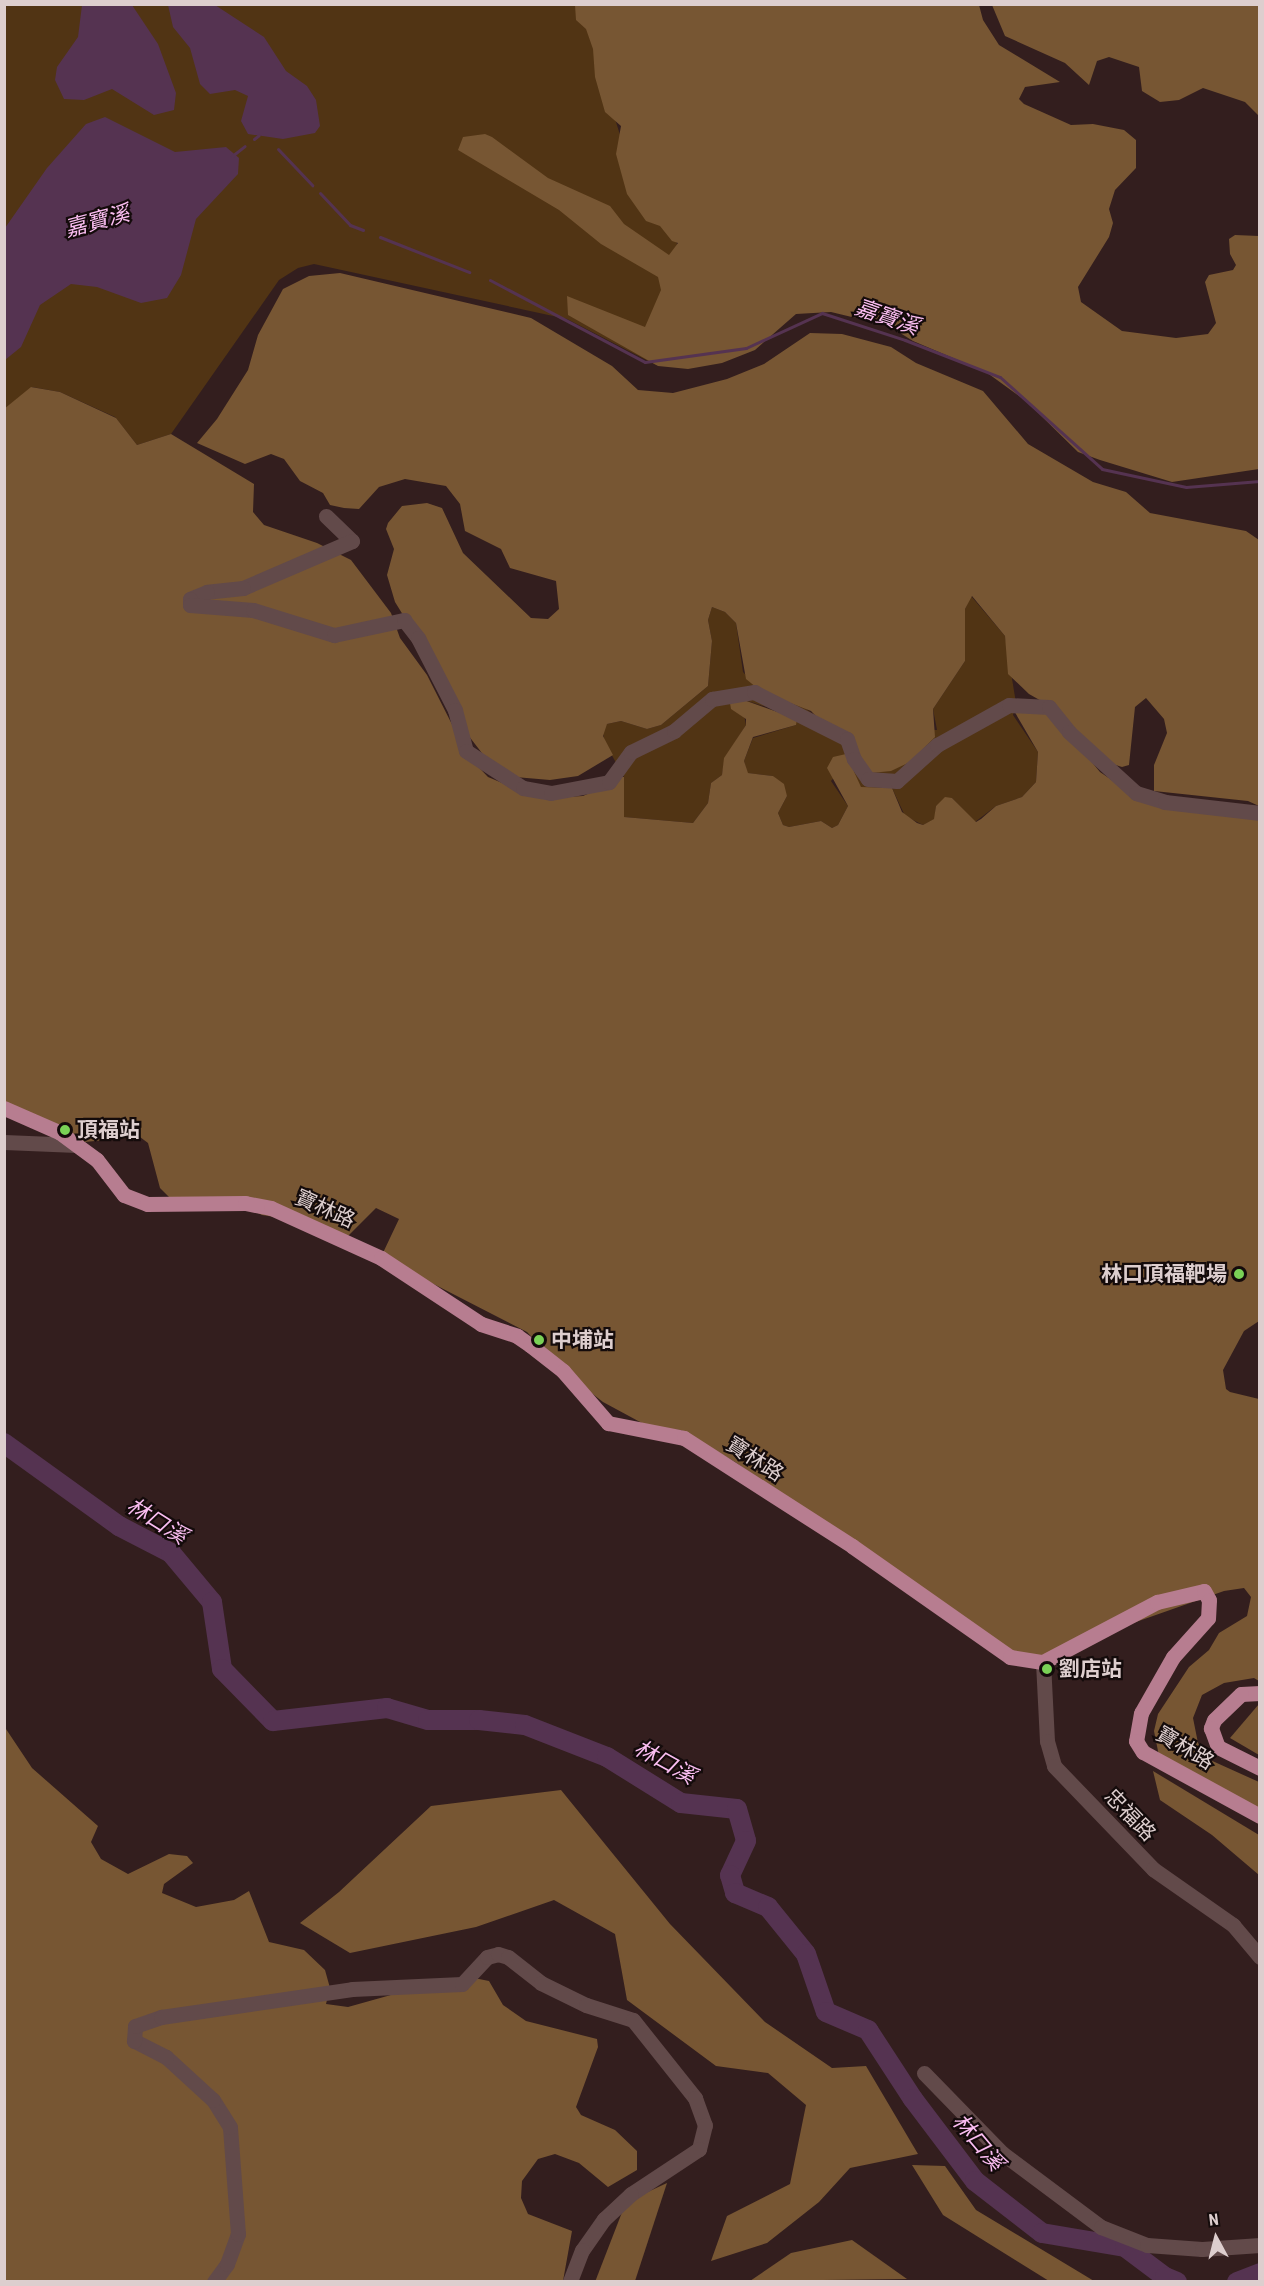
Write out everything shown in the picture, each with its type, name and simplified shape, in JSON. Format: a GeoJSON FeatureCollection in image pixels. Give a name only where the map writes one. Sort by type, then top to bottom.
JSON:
{"type":"FeatureCollection","features":[{"type":"Feature","properties":{"kind":"main road","name":"寶林路"},"geometry":{"type":"LineString","coordinates":[[4,1108],[77,1145],[97,1161],[124,1195],[147,1204],[245,1203],[271,1208],[381,1258],[481,1324],[517,1336],[563,1371],[608,1423],[640,1432],[684,1438],[852,1546],[1010,1657],[1043,1662],[1157,1602],[1194,1591],[1207,1593],[1208,1618],[1182,1643],[1173,1657],[1141,1713],[1136,1741],[1143,1752],[1260,1816]]}},
{"type":"Feature","properties":{"kind":"main road","name":"寶林路"},"geometry":{"type":"LineString","coordinates":[[1260,1693],[1241,1694],[1214,1719],[1211,1728],[1218,1747],[1260,1768]]}},
{"type":"Feature","properties":{"kind":"street"},"geometry":{"type":"LineString","coordinates":[[326,516],[352,541],[243,588],[207,592],[190,599],[190,605],[253,610],[334,635],[404,620],[418,638],[455,710],[466,751],[523,789],[551,793],[609,782],[631,752],[674,731],[712,699],[754,692],[847,739],[854,759],[868,779],[897,781],[937,745],[1009,705],[1049,707],[1069,732],[1136,793],[1165,802],[1260,813]]}},
{"type":"Feature","properties":{"kind":"street"},"geometry":{"type":"LineString","coordinates":[[4,1142],[77,1145]]}},
{"type":"Feature","properties":{"kind":"street","name":"忠福路"},"geometry":{"type":"LineString","coordinates":[[1043,1662],[1047,1741],[1054,1766],[1153,1869],[1233,1925],[1260,1957]]}},
{"type":"Feature","properties":{"kind":"street"},"geometry":{"type":"LineString","coordinates":[[214,2282],[227,2264],[238,2234],[230,2127],[213,2100],[166,2057],[134,2041],[135,2026],[161,2017],[352,1989],[462,1984],[487,1956],[498,1954],[508,1957],[541,1983],[586,2005],[633,2020],[695,2098],[705,2125],[699,2149],[632,2194],[604,2219],[582,2250],[570,2282]]}},
{"type":"Feature","properties":{"kind":"street"},"geometry":{"type":"LineString","coordinates":[[924,2073],[1002,2153],[1101,2227],[1147,2245],[1202,2249],[1260,2245]]}},
{"type":"Feature","properties":{"kind":"shaded area"},"geometry":{"type":"Polygon","coordinates":[[[5,5],[592,5],[607,93],[625,151],[668,212],[677,244],[656,365],[567,319],[314,264],[298,268],[279,280],[171,434],[137,445],[115,417],[60,392],[32,387],[5,409],[5,5]]]}},
{"type":"Feature","properties":{"kind":"shaded area"},"geometry":{"type":"Polygon","coordinates":[[[575,5],[979,5],[983,20],[999,45],[1060,82],[1025,87],[1019,99],[1024,104],[1071,125],[1093,124],[1124,130],[1136,140],[1136,168],[1115,190],[1109,209],[1113,223],[1109,237],[1078,287],[1081,302],[1122,331],[1176,338],[1208,334],[1216,323],[1205,282],[1209,275],[1233,270],[1236,265],[1230,254],[1229,239],[1235,235],[1259,236],[1259,469],[1172,482],[1078,452],[1026,401],[986,372],[913,341],[889,326],[831,312],[796,314],[755,350],[722,363],[688,369],[658,366],[568,315],[567,296],[645,327],[661,290],[658,277],[601,244],[559,210],[458,150],[463,137],[485,134],[492,137],[548,178],[610,206],[624,224],[669,255],[678,243],[672,241],[660,226],[646,221],[627,194],[616,154],[621,126],[605,112],[595,77],[593,49],[586,29],[576,20],[575,5]]]}},
{"type":"Feature","properties":{"kind":"shaded area"},"geometry":{"type":"Polygon","coordinates":[[[992,5],[1259,5],[1259,116],[1245,102],[1203,88],[1179,100],[1160,102],[1142,91],[1139,67],[1109,57],[1097,61],[1089,85],[1065,63],[1005,36],[992,5]]]}},
{"type":"Feature","properties":{"kind":"shaded area"},"geometry":{"type":"Polygon","coordinates":[[[340,273],[531,318],[612,366],[638,390],[673,393],[727,379],[764,364],[810,333],[842,334],[891,347],[916,363],[983,391],[1028,444],[1093,482],[1126,492],[1150,513],[1246,531],[1259,540],[1259,806],[1248,801],[1154,791],[1154,765],[1167,733],[1164,719],[1146,698],[1135,707],[1129,765],[1122,767],[1103,761],[1059,711],[1029,694],[1008,674],[1005,636],[972,596],[965,609],[965,661],[933,709],[935,737],[910,762],[891,771],[871,773],[811,711],[762,692],[746,679],[736,623],[725,612],[712,607],[708,620],[712,641],[708,686],[661,725],[647,729],[621,721],[607,724],[603,736],[613,755],[578,776],[550,780],[515,777],[485,757],[468,735],[452,694],[395,602],[387,575],[394,549],[386,529],[402,506],[427,503],[442,508],[463,553],[531,618],[548,619],[559,609],[556,581],[510,568],[501,549],[465,531],[460,504],[446,486],[405,479],[379,487],[359,509],[344,508],[330,505],[323,493],[300,481],[284,459],[271,454],[245,464],[197,443],[217,419],[248,370],[258,335],[283,289],[309,276],[340,273]]]}},
{"type":"Feature","properties":{"kind":"shaded area"},"geometry":{"type":"Polygon","coordinates":[[[31,387],[60,392],[116,418],[137,445],[171,434],[254,484],[253,512],[264,525],[317,543],[351,560],[391,613],[400,638],[427,675],[468,756],[488,777],[521,791],[548,798],[583,796],[601,788],[614,777],[624,777],[624,817],[693,823],[708,803],[711,783],[722,775],[724,758],[746,725],[746,719],[731,709],[730,703],[741,699],[797,719],[796,725],[753,737],[744,761],[748,773],[773,776],[784,784],[787,796],[778,813],[783,825],[789,827],[821,821],[832,828],[838,825],[848,806],[827,768],[833,757],[846,754],[861,787],[892,788],[902,812],[917,823],[923,825],[934,819],[936,806],[945,797],[952,798],[976,822],[996,806],[1022,797],[1036,782],[1038,752],[1013,709],[1052,714],[1100,772],[1132,794],[1259,817],[1259,1321],[1244,1331],[1223,1370],[1226,1389],[1259,1399],[1259,1681],[1254,1678],[1224,1683],[1202,1695],[1193,1718],[1198,1743],[1208,1759],[1259,1782],[1259,1808],[1159,1756],[1154,1731],[1158,1714],[1189,1667],[1209,1650],[1219,1633],[1247,1616],[1251,1597],[1244,1588],[1224,1591],[1028,1660],[984,1636],[735,1462],[681,1430],[653,1429],[603,1402],[566,1373],[527,1332],[381,1257],[399,1219],[376,1208],[343,1241],[300,1221],[262,1215],[245,1207],[179,1207],[160,1188],[148,1143],[140,1137],[84,1142],[5,1107],[4,409],[31,387]]]}},
{"type":"Feature","properties":{"kind":"shaded area"},"geometry":{"type":"Polygon","coordinates":[[[971,596],[1005,636],[1016,703],[1013,715],[1038,752],[1036,782],[1022,797],[996,806],[975,822],[952,798],[936,806],[935,819],[923,825],[905,816],[892,788],[861,788],[853,777],[851,758],[831,781],[848,806],[838,825],[832,828],[821,821],[789,827],[783,825],[778,813],[787,796],[773,776],[747,773],[744,761],[753,738],[796,725],[786,713],[741,699],[746,725],[725,758],[722,775],[711,783],[708,803],[693,823],[624,817],[624,777],[605,743],[602,729],[607,724],[621,721],[647,729],[661,725],[708,686],[712,641],[708,620],[712,607],[725,612],[736,623],[743,672],[762,692],[798,703],[828,725],[937,730],[933,709],[965,661],[965,609],[971,596]]]}},
{"type":"Feature","properties":{"kind":"shaded area"},"geometry":{"type":"Polygon","coordinates":[[[1260,1705],[1259,1755],[1230,1738],[1260,1705]]]}},
{"type":"Feature","properties":{"kind":"shaded area"},"geometry":{"type":"Polygon","coordinates":[[[4,1726],[32,1768],[98,1826],[91,1842],[101,1859],[128,1874],[169,1854],[187,1856],[193,1863],[164,1884],[162,1893],[196,1907],[234,1900],[249,1891],[269,1942],[304,1950],[325,1970],[330,1988],[326,2004],[348,2007],[448,1979],[479,1979],[489,1981],[503,2005],[526,2021],[597,2039],[598,2047],[576,2107],[581,2115],[615,2130],[637,2151],[637,2170],[608,2187],[579,2163],[555,2154],[538,2159],[522,2181],[521,2198],[528,2214],[572,2231],[563,2281],[5,2281],[4,1726]]]}},
{"type":"Feature","properties":{"kind":"shaded area"},"geometry":{"type":"Polygon","coordinates":[[[1153,1771],[1259,1835],[1259,1875],[1212,1835],[1160,1800],[1153,1771]]]}},
{"type":"Feature","properties":{"kind":"shaded area"},"geometry":{"type":"Polygon","coordinates":[[[561,1790],[670,1924],[765,2022],[832,2068],[866,2066],[918,2154],[850,2168],[819,2202],[767,2243],[711,2261],[727,2216],[790,2184],[806,2105],[768,2073],[716,2066],[627,2000],[615,1934],[554,1900],[476,1927],[350,1953],[300,1923],[339,1892],[431,1806],[561,1790]]]}},
{"type":"Feature","properties":{"kind":"shaded area"},"geometry":{"type":"Polygon","coordinates":[[[912,2165],[945,2166],[976,2210],[1094,2281],[1049,2281],[943,2215],[912,2165]]]}},
{"type":"Feature","properties":{"kind":"shaded area"},"geometry":{"type":"Polygon","coordinates":[[[667,2183],[635,2281],[595,2282],[626,2202],[667,2183]]]}},
{"type":"Feature","properties":{"kind":"shaded area"},"geometry":{"type":"Polygon","coordinates":[[[852,2240],[907,2279],[750,2281],[791,2253],[852,2240]]]}},
{"type":"Feature","properties":{"kind":"water"},"geometry":{"type":"Polygon","coordinates":[[[82,5],[132,5],[158,44],[176,93],[174,110],[154,115],[112,89],[84,100],[64,99],[55,80],[57,67],[78,37],[82,5]]]}},
{"type":"Feature","properties":{"kind":"water"},"geometry":{"type":"Polygon","coordinates":[[[168,5],[215,5],[264,37],[286,71],[307,86],[316,100],[320,126],[315,133],[283,139],[248,134],[241,121],[248,96],[235,90],[210,94],[200,84],[190,48],[173,27],[168,5]]]}},
{"type":"Feature","properties":{"kind":"water"},"geometry":{"type":"Polygon","coordinates":[[[105,117],[175,152],[226,147],[239,158],[238,174],[196,219],[181,275],[167,298],[141,303],[97,287],[71,284],[40,305],[21,347],[5,360],[5,228],[47,168],[86,124],[105,117]]]}},
{"type":"Feature","properties":{"kind":"waterway","name":"嘉寶溪"},"geometry":{"type":"LineString","coordinates":[[254,139],[259,135]]}},
{"type":"Feature","properties":{"kind":"waterway","name":"嘉寶溪"},"geometry":{"type":"LineString","coordinates":[[232,156],[245,146]]}},
{"type":"Feature","properties":{"kind":"waterway","name":"嘉寶溪"},"geometry":{"type":"LineString","coordinates":[[278,149],[312,185]]}},
{"type":"Feature","properties":{"kind":"waterway","name":"嘉寶溪"},"geometry":{"type":"LineString","coordinates":[[320,193],[350,225],[363,230]]}},
{"type":"Feature","properties":{"kind":"waterway","name":"嘉寶溪"},"geometry":{"type":"LineString","coordinates":[[380,237],[469,272]]}},
{"type":"Feature","properties":{"kind":"waterway","name":"嘉寶溪"},"geometry":{"type":"LineString","coordinates":[[490,280],[645,362],[746,348],[822,313],[905,340],[1000,377],[1102,469],[1186,487],[1260,481]]}},
{"type":"Feature","properties":{"kind":"waterway","name":"林口溪"},"geometry":{"type":"LineString","coordinates":[[4,1443],[119,1526],[171,1553],[212,1602],[222,1669],[273,1721],[387,1708],[428,1720],[479,1720],[525,1725],[607,1757],[681,1803],[737,1809],[746,1841],[730,1875],[735,1893],[768,1907],[806,1954],[826,2012],[868,2030],[913,2099],[975,2181],[1042,2233],[1125,2247],[1165,2277],[1177,2282]]}},
{"type":"Feature","properties":{"kind":"waterway","name":"林口溪"},"geometry":{"type":"LineString","coordinates":[[1237,2282],[1260,2273]]}},
{"type":"Feature","properties":{"kind":"place","name":"頂福站"},"geometry":{"type":"Point","coordinates":[65,1130]}},
{"type":"Feature","properties":{"kind":"place","name":"林口頂福靶場"},"geometry":{"type":"Point","coordinates":[1239,1274]}},
{"type":"Feature","properties":{"kind":"place","name":"中埔站"},"geometry":{"type":"Point","coordinates":[539,1340]}},
{"type":"Feature","properties":{"kind":"place","name":"劉店站"},"geometry":{"type":"Point","coordinates":[1047,1669]}}]}
